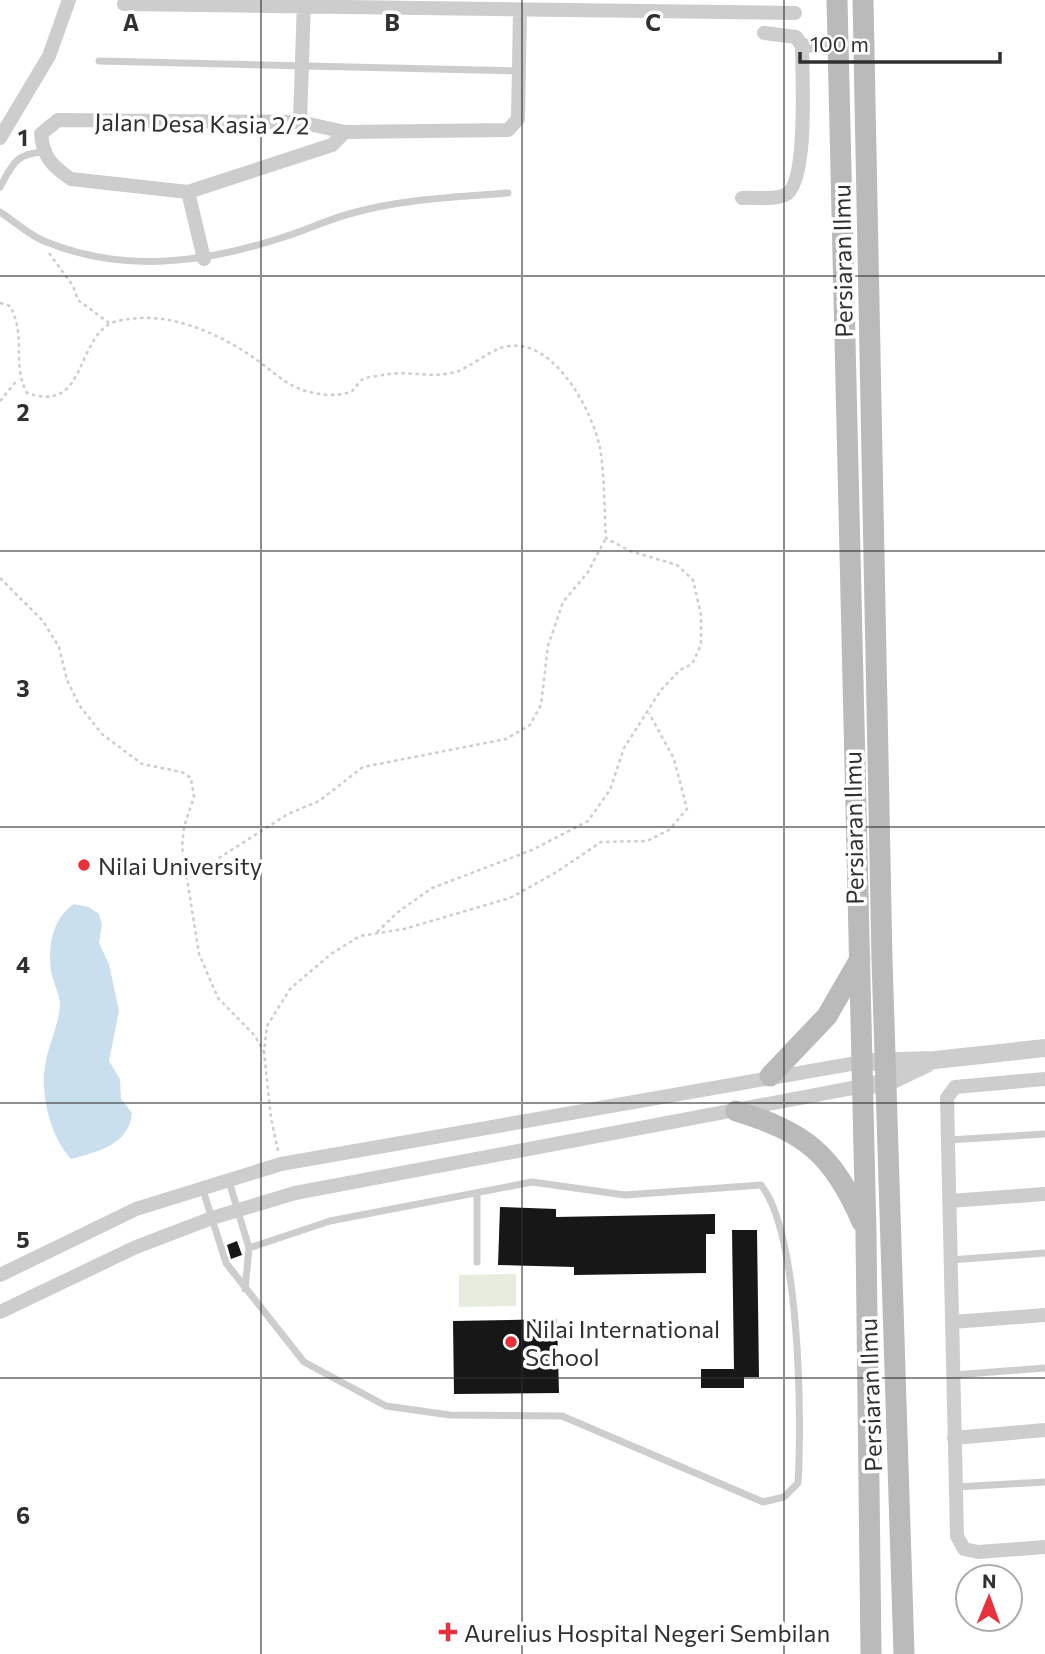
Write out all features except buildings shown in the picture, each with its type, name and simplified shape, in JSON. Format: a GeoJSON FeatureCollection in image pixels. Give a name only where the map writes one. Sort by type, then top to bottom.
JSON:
{"type":"FeatureCollection","features":[{"type":"Feature","properties":{"kind":"main road","name":"Persiaran Ilmu"},"geometry":{"type":"LineString","coordinates":[[837,0],[863,1086],[871,1654]]}},
{"type":"Feature","properties":{"kind":"main road","name":"Persiaran Ilmu"},"geometry":{"type":"LineString","coordinates":[[863,0],[886,1060],[904,1654]]}},
{"type":"Feature","properties":{"kind":"main road"},"geometry":{"type":"LineString","coordinates":[[770,1076],[828,1016],[860,959]]}},
{"type":"Feature","properties":{"kind":"main road"},"geometry":{"type":"LineString","coordinates":[[736,1111],[797,1134],[823,1154],[851,1198],[866,1234]]}},
{"type":"Feature","properties":{"kind":"street"},"geometry":{"type":"LineString","coordinates":[[0,138],[49,56],[69,0]]}},
{"type":"Feature","properties":{"kind":"street"},"geometry":{"type":"LineString","coordinates":[[124,4],[304,4],[520,10],[552,5],[795,13]]}},
{"type":"Feature","properties":{"kind":"street"},"geometry":{"type":"LineString","coordinates":[[300,122],[304,4]]}},
{"type":"Feature","properties":{"kind":"street","name":"Jalan Desa Kasia 2/2"},"geometry":{"type":"LineString","coordinates":[[43,152],[41,134],[58,120],[300,122],[345,132],[508,131],[518,119],[520,10]]}},
{"type":"Feature","properties":{"kind":"street"},"geometry":{"type":"LineString","coordinates":[[742,198],[785,195],[796,186],[801,160],[803,46],[796,37],[764,33]]}},
{"type":"Feature","properties":{"kind":"street"},"geometry":{"type":"LineString","coordinates":[[803,46],[838,45]]}},
{"type":"Feature","properties":{"kind":"street"},"geometry":{"type":"LineString","coordinates":[[43,152],[55,168],[71,179],[188,192],[332,145],[345,132]]}},
{"type":"Feature","properties":{"kind":"street"},"geometry":{"type":"LineString","coordinates":[[188,192],[204,260]]}},
{"type":"Feature","properties":{"kind":"street"},"geometry":{"type":"LineString","coordinates":[[0,1275],[136,1209],[202,1186],[281,1164],[770,1076],[862,1062],[935,1060],[1045,1048]]}},
{"type":"Feature","properties":{"kind":"street"},"geometry":{"type":"LineString","coordinates":[[0,1312],[136,1247],[212,1218],[295,1193],[887,1083],[935,1060]]}},
{"type":"Feature","properties":{"kind":"street"},"geometry":{"type":"LineString","coordinates":[[1045,1079],[955,1087],[947,1098],[957,1536],[964,1549],[978,1552],[1045,1547]]}},
{"type":"Feature","properties":{"kind":"street"},"geometry":{"type":"LineString","coordinates":[[949,1201],[1045,1194]]}},
{"type":"Feature","properties":{"kind":"street"},"geometry":{"type":"LineString","coordinates":[[952,1322],[1045,1315]]}},
{"type":"Feature","properties":{"kind":"street"},"geometry":{"type":"LineString","coordinates":[[954,1438],[1045,1430]]}},
{"type":"Feature","properties":{"kind":"lane"},"geometry":{"type":"LineString","coordinates":[[99,61],[519,71]]}},
{"type":"Feature","properties":{"kind":"lane"},"geometry":{"type":"LineString","coordinates":[[0,187],[17,159],[25,154],[43,152]]}},
{"type":"Feature","properties":{"kind":"lane"},"geometry":{"type":"LineString","coordinates":[[0,212],[43,241],[106,258],[154,263],[204,260],[284,237],[351,213],[437,198],[508,193]]}},
{"type":"Feature","properties":{"kind":"lane"},"geometry":{"type":"LineString","coordinates":[[948,1140],[1045,1134]]}},
{"type":"Feature","properties":{"kind":"lane"},"geometry":{"type":"LineString","coordinates":[[228,1178],[249,1248],[245,1290]]}},
{"type":"Feature","properties":{"kind":"lane"},"geometry":{"type":"LineString","coordinates":[[202,1186],[226,1263],[304,1362],[386,1406],[450,1415],[562,1416],[763,1502],[784,1497],[798,1483],[796,1350],[791,1295],[782,1231],[771,1198],[761,1185],[625,1195],[532,1182],[477,1195],[330,1221],[249,1248]]}},
{"type":"Feature","properties":{"kind":"lane"},"geometry":{"type":"LineString","coordinates":[[477,1195],[477,1262]]}},
{"type":"Feature","properties":{"kind":"lane"},"geometry":{"type":"LineString","coordinates":[[950,1260],[1045,1253]]}},
{"type":"Feature","properties":{"kind":"lane"},"geometry":{"type":"LineString","coordinates":[[954,1375],[1045,1368]]}},
{"type":"Feature","properties":{"kind":"lane"},"geometry":{"type":"LineString","coordinates":[[956,1487],[1045,1482]]}},
{"type":"Feature","properties":{"kind":"path"},"geometry":{"type":"LineString","coordinates":[[43,241],[73,286],[78,300],[109,323]]}},
{"type":"Feature","properties":{"kind":"path"},"geometry":{"type":"LineString","coordinates":[[0,303],[10,306],[20,324],[19,378],[26,393],[41,398],[65,390],[79,375],[95,340],[109,323],[132,319],[165,320],[210,333],[232,342],[245,355],[259,361],[297,390],[327,396],[352,391],[362,380],[388,374],[428,377],[455,372],[507,346],[533,348],[577,389],[599,447],[606,538],[588,572],[563,601],[548,646],[541,705],[530,725],[506,739],[363,767],[319,801],[288,814],[188,877]]}},
{"type":"Feature","properties":{"kind":"path"},"geometry":{"type":"LineString","coordinates":[[0,401],[19,378]]}},
{"type":"Feature","properties":{"kind":"path"},"geometry":{"type":"LineString","coordinates":[[376,933],[398,912],[432,888],[532,850],[588,821],[610,790],[624,748],[649,713],[661,690],[680,670],[692,664],[701,645],[701,615],[693,580],[677,565],[630,551],[606,538]]}},
{"type":"Feature","properties":{"kind":"path"},"geometry":{"type":"LineString","coordinates":[[0,578],[43,621],[59,647],[67,680],[79,705],[102,734],[142,764],[181,772],[191,778],[194,797],[184,827],[182,847],[194,930],[207,978],[218,998],[255,1036],[264,1052]]}},
{"type":"Feature","properties":{"kind":"path"},"geometry":{"type":"LineString","coordinates":[[281,1164],[271,1118],[264,1052],[267,1026],[290,989],[340,948],[360,936],[404,929],[510,898],[555,873],[601,842],[647,841],[669,830],[687,809],[674,759],[649,713]]}},
{"type":"Feature","properties":{"kind":"green space"},"geometry":{"type":"Polygon","coordinates":[[[516,1274],[516,1306],[459,1307],[459,1275],[516,1274]]]}},
{"type":"Feature","properties":{"kind":"water"},"geometry":{"type":"Polygon","coordinates":[[[74,904],[89,907],[99,914],[102,925],[99,943],[109,964],[119,1011],[109,1061],[120,1079],[121,1099],[132,1113],[130,1124],[118,1140],[101,1150],[71,1159],[52,1126],[45,1100],[44,1073],[60,1003],[51,971],[51,943],[56,925],[74,904]]]}},
{"type":"Feature","properties":{"kind":"place","name":"Nilai University"},"geometry":{"type":"Point","coordinates":[84,865]}},
{"type":"Feature","properties":{"kind":"place","name":"Nilai International School"},"geometry":{"type":"Point","coordinates":[511,1342]}},
{"type":"Feature","properties":{"kind":"place","name":"Aurelius Hospital Negeri Sembilan"},"geometry":{"type":"Point","coordinates":[448,1632]}}]}
